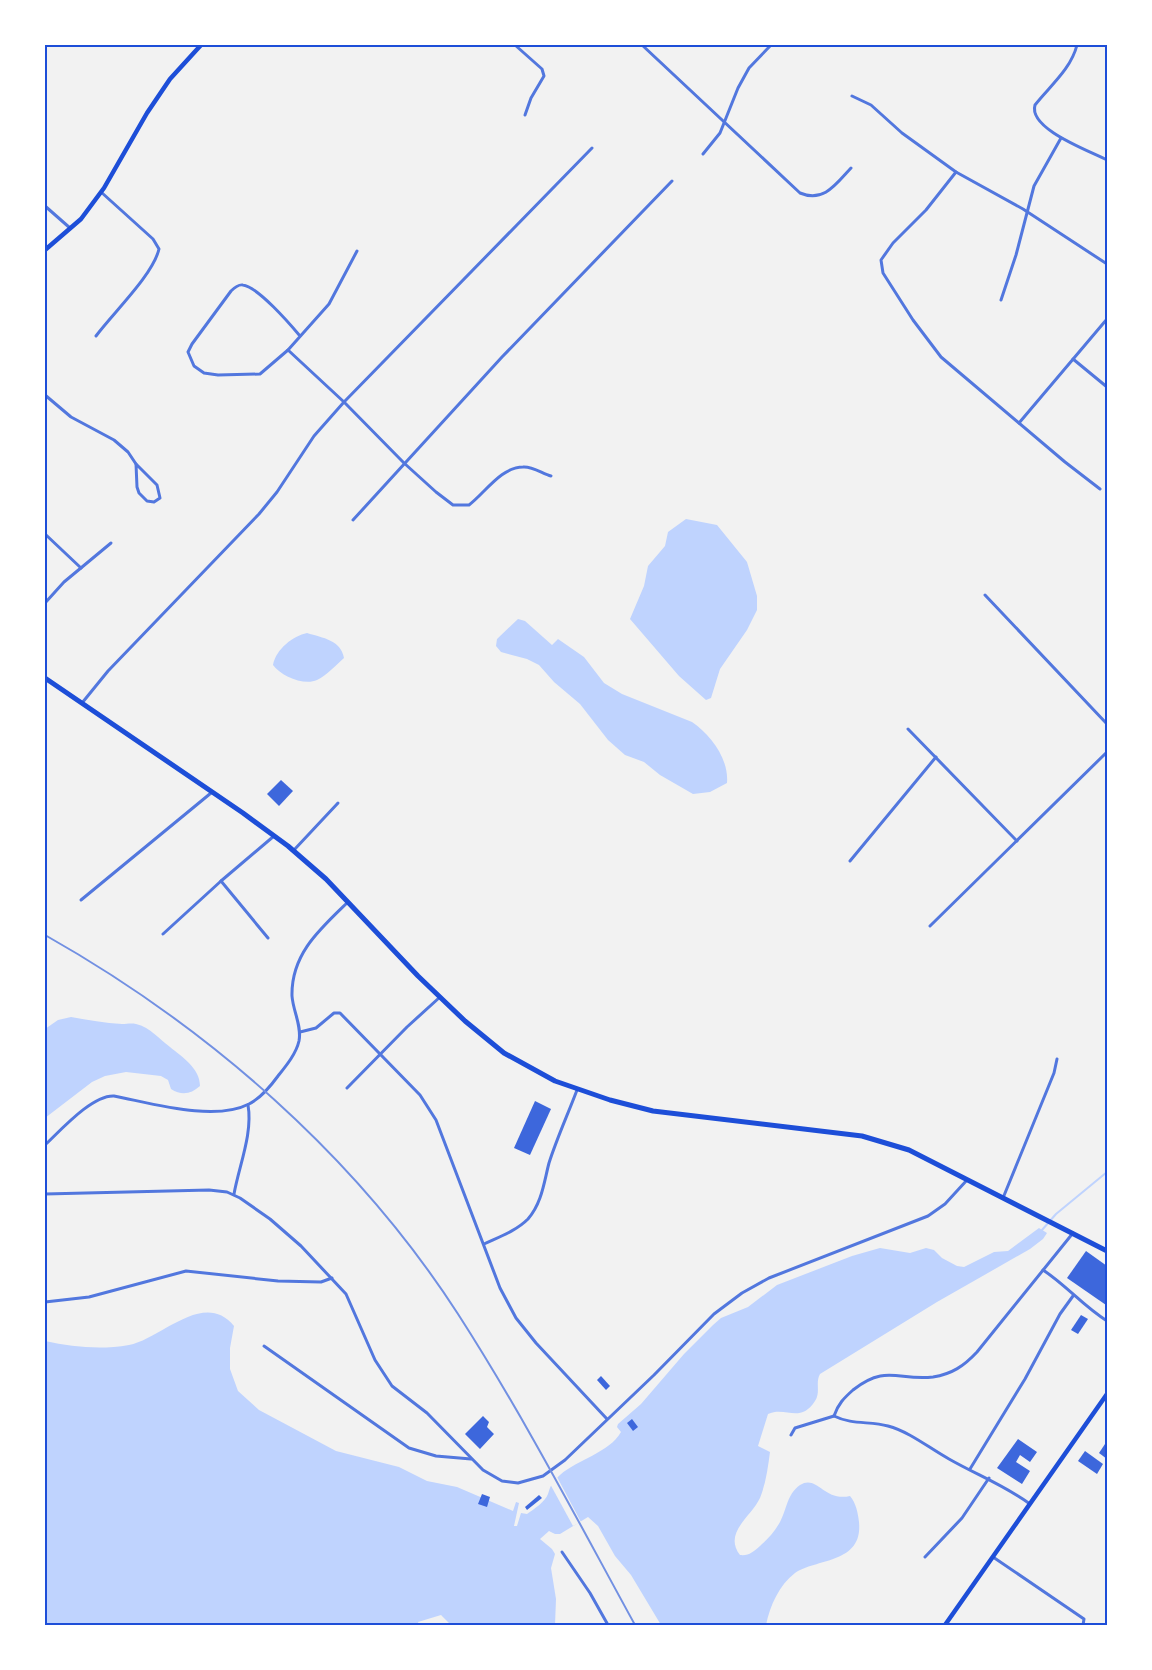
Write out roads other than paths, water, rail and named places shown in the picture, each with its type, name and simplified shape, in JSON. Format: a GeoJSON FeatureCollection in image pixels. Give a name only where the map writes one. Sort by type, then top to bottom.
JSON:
{"type":"FeatureCollection","features":[{"type":"Feature","properties":{"kind":"main road"},"geometry":{"type":"LineString","coordinates":[[45,250],[81,219],[101,192],[170,79],[201,45]]}},
{"type":"Feature","properties":{"kind":"main road"},"geometry":{"type":"LineString","coordinates":[[45,678],[293,851],[326,879],[440,998],[504,1053],[555,1081],[610,1100],[653,1111],[862,1136],[909,1150],[1107,1251]]}},
{"type":"Feature","properties":{"kind":"main road"},"geometry":{"type":"LineString","coordinates":[[948,1624],[1107,1394]]}},
{"type":"Feature","properties":{"kind":"street"},"geometry":{"type":"LineString","coordinates":[[515,45],[542,69],[544,76],[531,98],[525,116]]}},
{"type":"Feature","properties":{"kind":"street"},"geometry":{"type":"LineString","coordinates":[[642,45],[800,194],[810,197],[819,196],[830,189],[850,168]]}},
{"type":"Feature","properties":{"kind":"street"},"geometry":{"type":"LineString","coordinates":[[703,154],[720,133],[749,68],[771,45]]}},
{"type":"Feature","properties":{"kind":"street"},"geometry":{"type":"LineString","coordinates":[[1077,45],[1075,55],[1035,105],[1034,111],[1037,119],[1061,138],[1107,160]]}},
{"type":"Feature","properties":{"kind":"street"},"geometry":{"type":"LineString","coordinates":[[852,96],[871,105],[902,133],[956,172],[1026,212],[1107,264]]}},
{"type":"Feature","properties":{"kind":"street"},"geometry":{"type":"LineString","coordinates":[[1001,300],[1016,255],[1034,186],[1061,138]]}},
{"type":"Feature","properties":{"kind":"street"},"geometry":{"type":"LineString","coordinates":[[82,703],[108,671],[259,514],[277,492],[314,436],[344,402],[592,148]]}},
{"type":"Feature","properties":{"kind":"street"},"geometry":{"type":"LineString","coordinates":[[956,172],[926,210],[893,243],[880,261],[883,273],[913,320],[941,357],[1100,489]]}},
{"type":"Feature","properties":{"kind":"street"},"geometry":{"type":"LineString","coordinates":[[353,520],[502,357],[672,181]]}},
{"type":"Feature","properties":{"kind":"street"},"geometry":{"type":"LineString","coordinates":[[96,336],[149,271],[159,249],[153,239],[101,192]]}},
{"type":"Feature","properties":{"kind":"street"},"geometry":{"type":"LineString","coordinates":[[45,206],[71,229]]}},
{"type":"Feature","properties":{"kind":"street"},"geometry":{"type":"LineString","coordinates":[[300,336],[280,313],[244,285],[231,291],[188,352],[194,366],[204,373],[260,374],[288,350],[329,304],[357,252]]}},
{"type":"Feature","properties":{"kind":"street"},"geometry":{"type":"LineString","coordinates":[[1019,423],[1107,319]]}},
{"type":"Feature","properties":{"kind":"street"},"geometry":{"type":"LineString","coordinates":[[288,350],[344,402],[404,463],[453,505],[469,505],[513,468],[526,466],[551,476]]}},
{"type":"Feature","properties":{"kind":"street"},"geometry":{"type":"LineString","coordinates":[[1073,359],[1107,387]]}},
{"type":"Feature","properties":{"kind":"street"},"geometry":{"type":"LineString","coordinates":[[45,395],[71,417],[114,440],[128,452],[136,464],[158,485],[160,498],[154,502],[147,501],[139,493],[136,464]]}},
{"type":"Feature","properties":{"kind":"street"},"geometry":{"type":"LineString","coordinates":[[45,534],[81,568]]}},
{"type":"Feature","properties":{"kind":"street"},"geometry":{"type":"LineString","coordinates":[[45,603],[111,543]]}},
{"type":"Feature","properties":{"kind":"street"},"geometry":{"type":"LineString","coordinates":[[985,596],[1107,724]]}},
{"type":"Feature","properties":{"kind":"street"},"geometry":{"type":"LineString","coordinates":[[908,729],[1017,840]]}},
{"type":"Feature","properties":{"kind":"street"},"geometry":{"type":"LineString","coordinates":[[930,926],[1107,752]]}},
{"type":"Feature","properties":{"kind":"street"},"geometry":{"type":"LineString","coordinates":[[850,861],[936,757]]}},
{"type":"Feature","properties":{"kind":"street"},"geometry":{"type":"LineString","coordinates":[[81,900],[211,793]]}},
{"type":"Feature","properties":{"kind":"street"},"geometry":{"type":"LineString","coordinates":[[293,851],[338,803]]}},
{"type":"Feature","properties":{"kind":"street"},"geometry":{"type":"LineString","coordinates":[[163,934],[274,836]]}},
{"type":"Feature","properties":{"kind":"street"},"geometry":{"type":"LineString","coordinates":[[221,881],[268,938]]}},
{"type":"Feature","properties":{"kind":"street"},"geometry":{"type":"LineString","coordinates":[[45,1145],[73,1119],[104,1097],[114,1096],[204,1112],[234,1110],[256,1099],[269,1088],[297,1048],[300,1032],[292,996],[297,963],[309,942],[348,902]]}},
{"type":"Feature","properties":{"kind":"street"},"geometry":{"type":"LineString","coordinates":[[347,1088],[380,1053],[440,998]]}},
{"type":"Feature","properties":{"kind":"street"},"geometry":{"type":"LineString","coordinates":[[300,1032],[316,1028],[334,1013],[340,1013],[420,1095],[436,1120],[467,1207],[500,1288],[516,1318],[607,1419]]}},
{"type":"Feature","properties":{"kind":"street"},"geometry":{"type":"LineString","coordinates":[[1003,1198],[1054,1073],[1057,1059]]}},
{"type":"Feature","properties":{"kind":"street"},"geometry":{"type":"LineString","coordinates":[[484,1244],[517,1229],[529,1217],[546,1182],[549,1165],[578,1089]]}},
{"type":"Feature","properties":{"kind":"street"},"geometry":{"type":"LineString","coordinates":[[233,1194],[246,1135],[248,1105]]}},
{"type":"Feature","properties":{"kind":"street"},"geometry":{"type":"LineString","coordinates":[[45,1194],[209,1190],[233,1194],[278,1226],[332,1278],[349,1299],[375,1360],[392,1386],[427,1413],[483,1470],[502,1481],[518,1483],[535,1479],[561,1463],[654,1376],[714,1314],[742,1293],[769,1278],[928,1216],[945,1204],[967,1180]]}},
{"type":"Feature","properties":{"kind":"street"},"geometry":{"type":"LineString","coordinates":[[834,1416],[843,1400],[869,1378],[887,1374],[933,1377],[950,1373],[963,1366],[977,1352],[1073,1233]]}},
{"type":"Feature","properties":{"kind":"street"},"geometry":{"type":"LineString","coordinates":[[1043,1270],[1058,1279],[1073,1296],[1107,1321]]}},
{"type":"Feature","properties":{"kind":"street"},"geometry":{"type":"LineString","coordinates":[[45,1302],[89,1298],[186,1271],[278,1281],[321,1282],[332,1278]]}},
{"type":"Feature","properties":{"kind":"street"},"geometry":{"type":"LineString","coordinates":[[970,1469],[1025,1379],[1060,1314],[1073,1296]]}},
{"type":"Feature","properties":{"kind":"street"},"geometry":{"type":"LineString","coordinates":[[264,1346],[409,1448],[436,1456],[473,1460]]}},
{"type":"Feature","properties":{"kind":"street"},"geometry":{"type":"LineString","coordinates":[[791,1435],[795,1428],[834,1416],[847,1421],[888,1426],[907,1433],[952,1461],[989,1478],[1030,1504]]}},
{"type":"Feature","properties":{"kind":"street"},"geometry":{"type":"LineString","coordinates":[[925,1557],[962,1518],[989,1478]]}},
{"type":"Feature","properties":{"kind":"street"},"geometry":{"type":"LineString","coordinates":[[562,1552],[590,1593],[608,1625]]}},
{"type":"Feature","properties":{"kind":"street"},"geometry":{"type":"LineString","coordinates":[[993,1557],[1075,1612],[1084,1623]]}},
{"type":"Feature","properties":{"kind":"water"},"geometry":{"type":"Polygon","coordinates":[[[686,519],[717,525],[747,562],[757,596],[757,610],[747,630],[720,669],[711,698],[706,700],[679,676],[630,619],[644,586],[648,566],[665,546],[668,532],[686,519]]]}},
{"type":"Feature","properties":{"kind":"water"},"geometry":{"type":"Polygon","coordinates":[[[518,619],[525,621],[552,645],[558,639],[584,657],[604,683],[622,694],[692,722],[699,727],[722,757],[727,783],[710,792],[693,794],[660,775],[644,762],[625,755],[608,740],[580,704],[554,682],[539,665],[501,652],[496,646],[497,639],[518,619]]]}},
{"type":"Feature","properties":{"kind":"water"},"geometry":{"type":"Polygon","coordinates":[[[307,633],[335,643],[344,658],[312,682],[293,679],[281,673],[273,665],[286,644],[307,633]]]}},
{"type":"Feature","properties":{"kind":"water"},"geometry":{"type":"Polygon","coordinates":[[[71,1017],[134,1024],[146,1028],[194,1068],[200,1086],[193,1091],[183,1093],[171,1089],[168,1080],[161,1076],[126,1072],[105,1076],[92,1082],[45,1118],[45,1029],[58,1020],[71,1017]]]}},
{"type":"Feature","properties":{"kind":"water"},"geometry":{"type":"Polygon","coordinates":[[[1039,1228],[1047,1233],[1030,1249],[937,1302],[820,1374],[817,1398],[804,1412],[768,1414],[758,1446],[770,1452],[764,1487],[756,1505],[736,1532],[736,1547],[740,1555],[751,1553],[769,1538],[780,1522],[792,1493],[800,1485],[806,1483],[816,1485],[834,1495],[850,1496],[854,1502],[859,1522],[858,1536],[854,1546],[846,1553],[804,1568],[789,1578],[776,1596],[766,1625],[661,1625],[598,1526],[588,1517],[560,1534],[549,1531],[540,1539],[555,1554],[551,1568],[556,1599],[555,1625],[451,1625],[441,1615],[418,1622],[419,1625],[45,1625],[45,1341],[87,1347],[129,1345],[196,1314],[209,1313],[222,1316],[234,1326],[230,1348],[230,1369],[238,1391],[259,1410],[336,1451],[399,1467],[427,1481],[457,1487],[513,1511],[516,1502],[519,1503],[514,1526],[517,1526],[521,1513],[527,1514],[542,1503],[553,1482],[560,1475],[575,1464],[601,1451],[616,1439],[621,1432],[617,1427],[618,1424],[641,1404],[684,1354],[713,1325],[721,1318],[748,1307],[777,1285],[852,1256],[880,1248],[910,1253],[926,1248],[934,1250],[942,1258],[957,1266],[964,1267],[994,1252],[1008,1251],[1039,1228]]]}},
{"type":"Feature","properties":{"kind":"waterway"},"geometry":{"type":"LineString","coordinates":[[1042,1230],[1056,1214],[1107,1172]]}},
{"type":"Feature","properties":{"kind":"railway"},"geometry":{"type":"LineString","coordinates":[[45,935],[105,971],[164,1011],[220,1054],[274,1100],[325,1149],[373,1201],[418,1256],[482,1352],[550,1468],[635,1625]]}}]}
